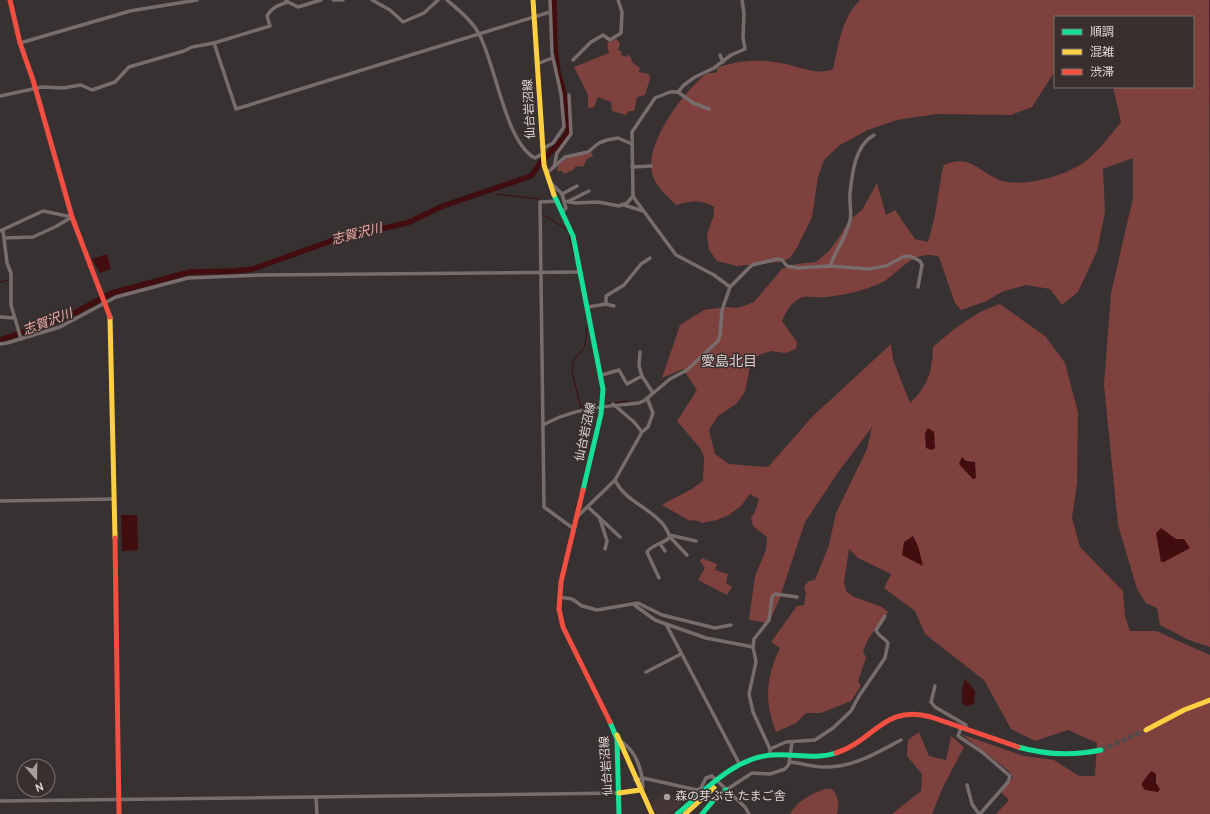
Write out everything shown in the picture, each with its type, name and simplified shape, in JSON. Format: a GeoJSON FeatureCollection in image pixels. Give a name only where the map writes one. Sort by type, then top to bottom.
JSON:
{"type":"FeatureCollection","features":[{"type":"Feature","properties":{"kind":"street"},"geometry":{"type":"LineString","coordinates":[[10,0],[20,43],[35,88],[72,217],[85,254],[106,301],[112,323],[119,814]]}},
{"type":"Feature","properties":{"kind":"street"},"geometry":{"type":"LineString","coordinates":[[20,43],[130,11],[197,0]]}},
{"type":"Feature","properties":{"kind":"street"},"geometry":{"type":"LineString","coordinates":[[0,96],[35,88],[52,86],[63,88],[81,85],[92,90],[115,82],[129,67],[184,51],[192,47],[214,43],[270,26],[267,16],[269,12],[275,6],[287,1],[298,7],[321,0]]}},
{"type":"Feature","properties":{"kind":"street"},"geometry":{"type":"LineString","coordinates":[[333,0],[342,0]]}},
{"type":"Feature","properties":{"kind":"street"},"geometry":{"type":"LineString","coordinates":[[372,0],[390,10],[403,22],[424,13],[438,0]]}},
{"type":"Feature","properties":{"kind":"street"},"geometry":{"type":"LineString","coordinates":[[447,0],[468,19],[479,34],[491,62],[512,129],[519,143],[535,158],[554,143],[564,127],[561,94],[552,58],[550,0]]}},
{"type":"Feature","properties":{"kind":"street","name":"仙台岩沼線"},"geometry":{"type":"LineString","coordinates":[[533,0],[542,153],[549,182],[573,236],[602,375],[603,406],[559,597],[560,617],[563,627],[618,740],[620,814]]}},
{"type":"Feature","properties":{"kind":"street"},"geometry":{"type":"LineString","coordinates":[[573,60],[591,42],[603,35],[610,40],[621,33],[622,12],[618,0]]}},
{"type":"Feature","properties":{"kind":"street"},"geometry":{"type":"LineString","coordinates":[[678,92],[695,76],[723,62],[731,55],[746,48],[742,0]]}},
{"type":"Feature","properties":{"kind":"street"},"geometry":{"type":"LineString","coordinates":[[214,43],[236,109],[550,12]]}},
{"type":"Feature","properties":{"kind":"street"},"geometry":{"type":"LineString","coordinates":[[720,55],[723,62]]}},
{"type":"Feature","properties":{"kind":"street"},"geometry":{"type":"LineString","coordinates":[[537,64],[552,58]]}},
{"type":"Feature","properties":{"kind":"street"},"geometry":{"type":"LineString","coordinates":[[709,108],[693,103],[678,92],[670,92],[655,98],[632,132],[633,196],[676,255],[714,275],[730,287]]}},
{"type":"Feature","properties":{"kind":"street"},"geometry":{"type":"LineString","coordinates":[[554,167],[557,153],[571,134],[569,95]]}},
{"type":"Feature","properties":{"kind":"street"},"geometry":{"type":"LineString","coordinates":[[830,266],[850,220],[852,204],[850,194],[853,168],[862,147],[868,139],[874,135]]}},
{"type":"Feature","properties":{"kind":"street"},"geometry":{"type":"LineString","coordinates":[[546,173],[565,157],[588,152],[599,143],[607,140],[618,138],[632,144]]}},
{"type":"Feature","properties":{"kind":"street"},"geometry":{"type":"LineString","coordinates":[[632,167],[651,166]]}},
{"type":"Feature","properties":{"kind":"street"},"geometry":{"type":"LineString","coordinates":[[549,182],[562,194],[566,208],[563,212]]}},
{"type":"Feature","properties":{"kind":"street"},"geometry":{"type":"LineString","coordinates":[[562,194],[577,186]]}},
{"type":"Feature","properties":{"kind":"street"},"geometry":{"type":"LineString","coordinates":[[569,201],[589,191]]}},
{"type":"Feature","properties":{"kind":"street"},"geometry":{"type":"LineString","coordinates":[[624,205],[633,196]]}},
{"type":"Feature","properties":{"kind":"street"},"geometry":{"type":"LineString","coordinates":[[558,201],[540,202],[544,508],[574,529]]}},
{"type":"Feature","properties":{"kind":"street"},"geometry":{"type":"LineString","coordinates":[[564,201],[576,203],[598,202],[619,206],[624,205],[644,212]]}},
{"type":"Feature","properties":{"kind":"street"},"geometry":{"type":"LineString","coordinates":[[21,339],[14,318],[10,294],[11,273],[7,263],[2,231],[43,211],[72,217]]}},
{"type":"Feature","properties":{"kind":"street"},"geometry":{"type":"LineString","coordinates":[[4,238],[34,237],[72,217]]}},
{"type":"Feature","properties":{"kind":"street"},"geometry":{"type":"LineString","coordinates":[[543,425],[568,413],[613,404],[639,403],[670,379],[687,370],[718,341],[720,335],[722,310],[730,287],[752,265],[770,260],[782,260],[787,266],[798,268],[830,266],[868,269],[886,266],[903,257],[910,256],[920,261],[922,265],[918,287]]}},
{"type":"Feature","properties":{"kind":"street"},"geometry":{"type":"LineString","coordinates":[[606,304],[606,296],[624,285],[641,264],[650,258]]}},
{"type":"Feature","properties":{"kind":"street"},"geometry":{"type":"LineString","coordinates":[[0,344],[21,339],[67,324],[106,301],[148,288],[194,278],[581,272]]}},
{"type":"Feature","properties":{"kind":"street"},"geometry":{"type":"LineString","coordinates":[[588,307],[606,304],[614,306]]}},
{"type":"Feature","properties":{"kind":"street"},"geometry":{"type":"LineString","coordinates":[[0,317],[14,318]]}},
{"type":"Feature","properties":{"kind":"street"},"geometry":{"type":"LineString","coordinates":[[640,352],[639,366],[642,376],[653,393]]}},
{"type":"Feature","properties":{"kind":"street"},"geometry":{"type":"LineString","coordinates":[[602,375],[619,370],[627,384],[642,376]]}},
{"type":"Feature","properties":{"kind":"street"},"geometry":{"type":"LineString","coordinates":[[577,517],[615,480],[642,432],[648,427],[653,413],[647,398]]}},
{"type":"Feature","properties":{"kind":"street"},"geometry":{"type":"LineString","coordinates":[[613,404],[634,422],[642,432]]}},
{"type":"Feature","properties":{"kind":"street"},"geometry":{"type":"LineString","coordinates":[[615,480],[616,486],[629,498],[661,522],[670,536],[687,554]]}},
{"type":"Feature","properties":{"kind":"street"},"geometry":{"type":"LineString","coordinates":[[0,501],[114,499]]}},
{"type":"Feature","properties":{"kind":"street"},"geometry":{"type":"LineString","coordinates":[[588,507],[620,536]]}},
{"type":"Feature","properties":{"kind":"street"},"geometry":{"type":"LineString","coordinates":[[599,518],[607,541],[605,549]]}},
{"type":"Feature","properties":{"kind":"street"},"geometry":{"type":"LineString","coordinates":[[659,578],[647,552],[650,548],[660,544],[670,536],[696,541]]}},
{"type":"Feature","properties":{"kind":"street"},"geometry":{"type":"LineString","coordinates":[[660,544],[665,551]]}},
{"type":"Feature","properties":{"kind":"street"},"geometry":{"type":"LineString","coordinates":[[770,755],[770,749],[750,706],[749,694],[756,662],[753,647],[754,639],[769,620],[772,597],[775,594],[797,597]]}},
{"type":"Feature","properties":{"kind":"street"},"geometry":{"type":"LineString","coordinates":[[559,597],[572,599],[582,606],[597,610],[638,603],[662,615],[714,628],[731,625]]}},
{"type":"Feature","properties":{"kind":"street"},"geometry":{"type":"LineString","coordinates":[[633,604],[655,620],[666,624],[706,638],[753,647]]}},
{"type":"Feature","properties":{"kind":"street"},"geometry":{"type":"LineString","coordinates":[[770,749],[792,742],[810,742],[822,737],[852,710],[859,696],[885,658],[888,643],[885,638],[877,634],[876,630],[885,616]]}},
{"type":"Feature","properties":{"kind":"street"},"geometry":{"type":"LineString","coordinates":[[666,624],[740,765]]}},
{"type":"Feature","properties":{"kind":"street"},"geometry":{"type":"LineString","coordinates":[[646,672],[681,654]]}},
{"type":"Feature","properties":{"kind":"street"},"geometry":{"type":"LineString","coordinates":[[935,686],[931,702],[935,707],[966,725],[958,736],[982,752],[1010,776],[1008,782],[980,814],[972,804],[967,785]]}},
{"type":"Feature","properties":{"kind":"street"},"geometry":{"type":"LineString","coordinates":[[1146,730],[1184,710],[1210,700]]}},
{"type":"Feature","properties":{"kind":"street"},"geometry":{"type":"LineString","coordinates":[[677,814],[740,765],[753,759],[770,755],[823,756],[841,752],[886,720],[905,714],[925,716],[1016,747],[1040,753],[1055,755],[1079,754],[1101,750]]}},
{"type":"Feature","properties":{"kind":"street"},"geometry":{"type":"LineString","coordinates":[[618,740],[626,744],[639,762],[643,778],[643,787],[640,790]]}},
{"type":"Feature","properties":{"kind":"street"},"geometry":{"type":"LineString","coordinates":[[618,740],[652,814]]}},
{"type":"Feature","properties":{"kind":"street"},"geometry":{"type":"LineString","coordinates":[[789,762],[828,767],[842,766],[859,761],[901,740]]}},
{"type":"Feature","properties":{"kind":"street"},"geometry":{"type":"LineString","coordinates":[[702,814],[718,795],[752,773],[770,774],[785,769],[789,762],[792,742]]}},
{"type":"Feature","properties":{"kind":"street"},"geometry":{"type":"LineString","coordinates":[[636,780],[643,778],[695,790],[701,788],[704,780],[709,776],[712,776],[745,807],[749,814]]}},
{"type":"Feature","properties":{"kind":"street"},"geometry":{"type":"LineString","coordinates":[[686,814],[715,787],[718,781]]}},
{"type":"Feature","properties":{"kind":"street"},"geometry":{"type":"LineString","coordinates":[[0,801],[619,792],[640,790]]}},
{"type":"Feature","properties":{"kind":"street"},"geometry":{"type":"LineString","coordinates":[[316,797],[317,814]]}},
{"type":"Feature","properties":{"kind":"shaded area"},"geometry":{"type":"Polygon","coordinates":[[[860,0],[1209,0],[1210,647],[1189,640],[1160,625],[1157,608],[1146,603],[1137,589],[1118,525],[1104,385],[1111,293],[1133,198],[1133,158],[1103,169],[1105,212],[1097,251],[1078,292],[1062,305],[1050,289],[1026,285],[1004,291],[984,302],[961,310],[955,303],[939,257],[931,255],[923,256],[910,261],[886,280],[865,289],[848,294],[800,298],[789,308],[782,321],[797,342],[796,349],[785,353],[772,351],[761,354],[751,361],[745,392],[736,404],[718,416],[709,430],[715,454],[729,464],[768,467],[813,416],[891,344],[893,360],[910,403],[921,390],[928,377],[932,363],[933,347],[973,316],[991,307],[1000,304],[1045,336],[1065,363],[1078,412],[1077,483],[1072,518],[1080,547],[1123,591],[1125,616],[1130,631],[1156,631],[1210,655],[1210,814],[996,814],[1009,800],[1001,792],[1013,777],[1009,771],[961,734],[1024,756],[1054,760],[1079,776],[1095,776],[1097,743],[1068,730],[1035,741],[1011,729],[984,680],[925,634],[915,611],[884,588],[891,574],[858,558],[849,549],[844,582],[846,591],[854,597],[882,607],[888,612],[868,639],[863,651],[866,658],[858,681],[861,686],[851,701],[821,713],[806,713],[796,723],[776,732],[770,710],[768,689],[769,679],[780,648],[771,642],[797,606],[804,605],[806,593],[804,586],[809,581],[815,580],[829,545],[836,513],[867,449],[872,427],[839,471],[805,522],[779,600],[769,623],[749,620],[755,576],[766,550],[767,537],[753,526],[751,518],[755,512],[759,499],[750,494],[741,506],[729,515],[717,520],[702,523],[695,520],[690,521],[662,505],[703,481],[704,457],[700,448],[677,421],[697,390],[683,369],[662,378],[680,325],[704,310],[726,307],[738,308],[754,302],[782,269],[796,264],[816,262],[829,251],[849,220],[862,210],[877,183],[886,215],[895,210],[915,239],[928,242],[935,215],[944,165],[958,161],[969,163],[999,180],[1012,182],[1023,183],[1057,176],[1086,161],[1109,138],[1121,122],[1113,88],[1194,88],[1194,16],[1054,16],[1054,73],[1032,107],[1011,115],[936,114],[897,120],[868,130],[840,145],[824,160],[818,177],[812,217],[798,246],[790,258],[779,262],[737,266],[717,261],[709,250],[707,234],[714,215],[714,207],[700,202],[686,202],[676,205],[662,190],[654,178],[651,161],[654,147],[660,133],[677,105],[687,93],[706,74],[717,72],[717,68],[733,63],[764,61],[788,64],[814,71],[827,71],[833,69],[842,32],[854,7],[860,0]]]}},
{"type":"Feature","properties":{"kind":"shaded area"},"geometry":{"type":"Polygon","coordinates":[[[617,39],[620,44],[618,50],[621,51],[621,55],[627,57],[629,54],[633,63],[640,68],[639,72],[649,74],[650,79],[645,95],[637,97],[634,111],[629,111],[626,115],[612,111],[611,102],[598,97],[594,107],[588,108],[588,95],[574,67],[609,53],[607,43],[617,39]]]}},
{"type":"Feature","properties":{"kind":"shaded area"},"geometry":{"type":"Polygon","coordinates":[[[591,152],[593,156],[587,159],[583,167],[576,166],[573,170],[564,174],[562,171],[557,171],[558,165],[565,159],[591,152]]]}},
{"type":"Feature","properties":{"kind":"shaded area"},"geometry":{"type":"Polygon","coordinates":[[[107,254],[111,269],[100,273],[92,259],[107,254]]]}},
{"type":"Feature","properties":{"kind":"shaded area"},"geometry":{"type":"Polygon","coordinates":[[[928,428],[934,432],[935,448],[932,450],[926,448],[925,433],[928,428]]]}},
{"type":"Feature","properties":{"kind":"shaded area"},"geometry":{"type":"Polygon","coordinates":[[[962,457],[966,461],[975,462],[976,478],[973,479],[959,464],[962,457]]]}},
{"type":"Feature","properties":{"kind":"shaded area"},"geometry":{"type":"Polygon","coordinates":[[[121,515],[137,515],[138,550],[122,551],[121,515]]]}},
{"type":"Feature","properties":{"kind":"shaded area"},"geometry":{"type":"Polygon","coordinates":[[[1161,528],[1176,539],[1184,539],[1190,548],[1164,562],[1161,562],[1156,533],[1161,528]]]}},
{"type":"Feature","properties":{"kind":"shaded area"},"geometry":{"type":"Polygon","coordinates":[[[913,536],[918,546],[923,566],[902,555],[904,542],[913,536]]]}},
{"type":"Feature","properties":{"kind":"shaded area"},"geometry":{"type":"Polygon","coordinates":[[[702,558],[717,564],[715,570],[728,574],[726,583],[732,587],[727,595],[698,580],[705,568],[700,561],[702,558]]]}},
{"type":"Feature","properties":{"kind":"shaded area"},"geometry":{"type":"Polygon","coordinates":[[[965,679],[975,691],[974,704],[966,706],[962,703],[962,689],[965,679]]]}},
{"type":"Feature","properties":{"kind":"shaded area"},"geometry":{"type":"Polygon","coordinates":[[[919,732],[929,756],[946,760],[951,736],[964,747],[942,789],[932,814],[892,814],[921,791],[922,774],[907,756],[908,740],[919,732]]]}},
{"type":"Feature","properties":{"kind":"shaded area"},"geometry":{"type":"Polygon","coordinates":[[[1151,771],[1156,774],[1156,783],[1160,789],[1158,792],[1145,790],[1142,786],[1142,783],[1151,771]]]}},
{"type":"Feature","properties":{"kind":"shaded area"},"geometry":{"type":"Polygon","coordinates":[[[665,789],[682,804],[669,814],[657,814],[650,801],[656,800],[665,789]]]}},
{"type":"Feature","properties":{"kind":"shaded area"},"geometry":{"type":"Polygon","coordinates":[[[825,789],[832,789],[836,795],[838,804],[837,814],[790,814],[793,809],[805,798],[825,789]]]}},
{"type":"Feature","properties":{"kind":"waterway","name":"志賀沢川"},"geometry":{"type":"LineString","coordinates":[[0,340],[65,318],[112,293],[190,272],[253,269],[339,238],[407,223],[443,206],[531,176],[541,162],[567,134],[568,128],[565,98],[558,72],[555,49],[554,0]]}},
{"type":"Feature","properties":{"kind":"waterway"},"geometry":{"type":"LineString","coordinates":[[496,194],[539,199]]}},
{"type":"Feature","properties":{"kind":"waterway"},"geometry":{"type":"LineString","coordinates":[[542,214],[568,230]]}},
{"type":"Feature","properties":{"kind":"waterway"},"geometry":{"type":"LineString","coordinates":[[569,234],[574,256]]}},
{"type":"Feature","properties":{"kind":"waterway"},"geometry":{"type":"LineString","coordinates":[[0,282],[8,280]]}},
{"type":"Feature","properties":{"kind":"waterway"},"geometry":{"type":"LineString","coordinates":[[587,327],[585,346],[573,362],[572,371],[581,408],[598,405]]}},
{"type":"Feature","properties":{"kind":"waterway"},"geometry":{"type":"LineString","coordinates":[[613,403],[628,401]]}},
{"type":"Feature","properties":{"kind":"tunnel"},"geometry":{"type":"LineString","coordinates":[[1101,750],[1146,730]]}},
{"type":"Feature","properties":{"kind":"traffic: fast"},"geometry":{"type":"LineString","coordinates":[[554,195],[573,236],[603,389],[601,414],[583,490]]}},
{"type":"Feature","properties":{"kind":"traffic: fast"},"geometry":{"type":"LineString","coordinates":[[610,722],[617,739],[619,814]]}},
{"type":"Feature","properties":{"kind":"traffic: fast"},"geometry":{"type":"LineString","coordinates":[[1018,747],[1039,752],[1059,754],[1101,750]]}},
{"type":"Feature","properties":{"kind":"traffic: fast"},"geometry":{"type":"LineString","coordinates":[[677,814],[720,777],[745,762],[758,757],[772,755],[820,756],[836,753]]}},
{"type":"Feature","properties":{"kind":"traffic: fast"},"geometry":{"type":"LineString","coordinates":[[702,814],[718,795],[726,790]]}},
{"type":"Feature","properties":{"kind":"traffic: slow"},"geometry":{"type":"LineString","coordinates":[[533,0],[544,165],[554,195]]}},
{"type":"Feature","properties":{"kind":"traffic: slow"},"geometry":{"type":"LineString","coordinates":[[110,317],[115,538]]}},
{"type":"Feature","properties":{"kind":"traffic: slow"},"geometry":{"type":"LineString","coordinates":[[1146,730],[1184,710],[1210,700]]}},
{"type":"Feature","properties":{"kind":"traffic: slow"},"geometry":{"type":"LineString","coordinates":[[617,735],[652,814]]}},
{"type":"Feature","properties":{"kind":"traffic: slow"},"geometry":{"type":"LineString","coordinates":[[685,814],[714,788]]}},
{"type":"Feature","properties":{"kind":"traffic: slow"},"geometry":{"type":"LineString","coordinates":[[619,793],[640,790]]}},
{"type":"Feature","properties":{"kind":"traffic: jam"},"geometry":{"type":"LineString","coordinates":[[10,0],[20,43],[33,80],[72,217],[110,317]]}},
{"type":"Feature","properties":{"kind":"traffic: jam"},"geometry":{"type":"LineString","coordinates":[[583,490],[561,582],[559,609],[563,627],[610,722]]}},
{"type":"Feature","properties":{"kind":"traffic: jam"},"geometry":{"type":"LineString","coordinates":[[115,538],[119,814]]}},
{"type":"Feature","properties":{"kind":"traffic: jam"},"geometry":{"type":"LineString","coordinates":[[836,753],[849,747],[890,720],[902,715],[915,714],[931,717],[1018,747]]}},
{"type":"Feature","properties":{"kind":"place","name":"森の芽ぶき たまご舎"},"geometry":{"type":"Point","coordinates":[667,797]}},
{"type":"Feature","properties":{"kind":"district","name":"愛島北目"},"geometry":{"type":"Point","coordinates":[729,362]}}]}
